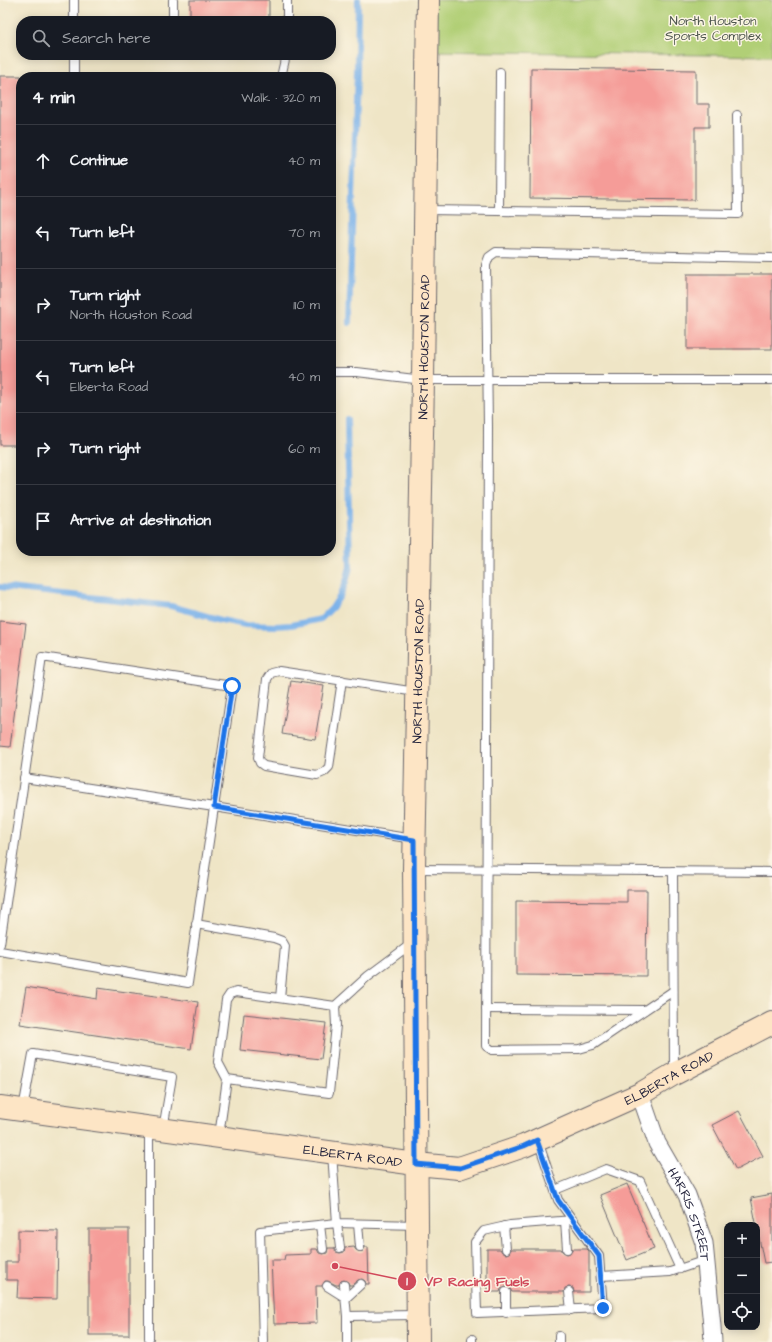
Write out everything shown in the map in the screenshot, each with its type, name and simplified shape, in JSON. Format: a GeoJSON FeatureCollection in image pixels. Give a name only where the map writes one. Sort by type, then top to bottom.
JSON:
{"type":"FeatureCollection","features":[{"type":"Feature","properties":{"kind":"street","name":"NORTH HOUSTON ROAD"},"geometry":{"type":"LineString","coordinates":[[418,1342],[414,840],[423,380],[428,0]]}},
{"type":"Feature","properties":{"kind":"street","name":"ELBERTA ROAD"},"geometry":{"type":"LineString","coordinates":[[0,1107],[416,1164],[460,1168],[524,1146],[640,1094],[674,1074],[772,1023]]}},
{"type":"Feature","properties":{"kind":"street","name":"HARRIS STREET"},"geometry":{"type":"LineString","coordinates":[[640,1094],[657,1143],[687,1195],[704,1243],[713,1342]]}},
{"type":"Feature","properties":{"kind":"lane"},"geometry":{"type":"LineString","coordinates":[[74,0],[74,16]]}},
{"type":"Feature","properties":{"kind":"lane"},"geometry":{"type":"LineString","coordinates":[[173,0],[173,16]]}},
{"type":"Feature","properties":{"kind":"lane"},"geometry":{"type":"LineString","coordinates":[[287,0],[287,16]]}},
{"type":"Feature","properties":{"kind":"lane"},"geometry":{"type":"LineString","coordinates":[[74,60],[74,72]]}},
{"type":"Feature","properties":{"kind":"lane"},"geometry":{"type":"LineString","coordinates":[[282,72],[285,60]]}},
{"type":"Feature","properties":{"kind":"lane"},"geometry":{"type":"LineString","coordinates":[[499,211],[500,72]]}},
{"type":"Feature","properties":{"kind":"lane"},"geometry":{"type":"LineString","coordinates":[[425,210],[738,214],[737,115]]}},
{"type":"Feature","properties":{"kind":"lane"},"geometry":{"type":"LineString","coordinates":[[673,991],[593,1045],[579,1049],[492,1050],[486,1046],[488,380],[486,265],[489,257],[496,252],[772,258]]}},
{"type":"Feature","properties":{"kind":"lane"},"geometry":{"type":"LineString","coordinates":[[336,372],[357,372],[423,380],[772,380]]}},
{"type":"Feature","properties":{"kind":"lane"},"geometry":{"type":"LineString","coordinates":[[0,944],[42,657],[232,686],[188,983],[0,951]]}},
{"type":"Feature","properties":{"kind":"lane"},"geometry":{"type":"LineString","coordinates":[[342,680],[329,767],[324,772],[317,775],[264,766],[260,763],[258,758],[267,679],[271,673],[279,671],[342,680],[417,692]]}},
{"type":"Feature","properties":{"kind":"lane"},"geometry":{"type":"LineString","coordinates":[[24,778],[414,840]]}},
{"type":"Feature","properties":{"kind":"lane"},"geometry":{"type":"LineString","coordinates":[[414,869],[772,872]]}},
{"type":"Feature","properties":{"kind":"lane"},"geometry":{"type":"LineString","coordinates":[[672,871],[674,1074]]}},
{"type":"Feature","properties":{"kind":"lane"},"geometry":{"type":"LineString","coordinates":[[196,924],[274,938],[282,941],[285,946],[280,998]]}},
{"type":"Feature","properties":{"kind":"lane"},"geometry":{"type":"LineString","coordinates":[[227,1079],[329,1093],[336,1025],[336,1006],[368,976],[414,942]]}},
{"type":"Feature","properties":{"kind":"lane"},"geometry":{"type":"LineString","coordinates":[[219,1137],[227,1079],[218,1062],[226,1000],[230,994],[236,992],[336,1006]]}},
{"type":"Feature","properties":{"kind":"lane"},"geometry":{"type":"LineString","coordinates":[[486,1009],[644,1010]]}},
{"type":"Feature","properties":{"kind":"lane"},"geometry":{"type":"LineString","coordinates":[[23,1110],[33,1054],[172,1077],[156,1128],[149,1338]]}},
{"type":"Feature","properties":{"kind":"lane"},"geometry":{"type":"LineString","coordinates":[[537,1140],[554,1190],[569,1221],[599,1256],[603,1308],[477,1313],[475,1242],[484,1231],[510,1225],[569,1221]]}},
{"type":"Feature","properties":{"kind":"lane"},"geometry":{"type":"LineString","coordinates":[[332,1152],[340,1248]]}},
{"type":"Feature","properties":{"kind":"lane"},"geometry":{"type":"LineString","coordinates":[[554,1190],[606,1170],[640,1181],[680,1269]]}},
{"type":"Feature","properties":{"kind":"lane"},"geometry":{"type":"LineString","coordinates":[[567,1249],[569,1221]]}},
{"type":"Feature","properties":{"kind":"lane"},"geometry":{"type":"LineString","coordinates":[[263,1342],[260,1231],[337,1223],[417,1225]]}},
{"type":"Feature","properties":{"kind":"lane"},"geometry":{"type":"LineString","coordinates":[[358,1224],[360,1247]]}},
{"type":"Feature","properties":{"kind":"lane"},"geometry":{"type":"LineString","coordinates":[[320,1225],[323,1249]]}},
{"type":"Feature","properties":{"kind":"lane"},"geometry":{"type":"LineString","coordinates":[[504,1226],[506,1249]]}},
{"type":"Feature","properties":{"kind":"lane"},"geometry":{"type":"LineString","coordinates":[[601,1276],[670,1272],[706,1260]]}},
{"type":"Feature","properties":{"kind":"lane"},"geometry":{"type":"LineString","coordinates":[[346,1298],[361,1284]]}},
{"type":"Feature","properties":{"kind":"lane"},"geometry":{"type":"LineString","coordinates":[[344,1285],[347,1316],[347,1342]]}},
{"type":"Feature","properties":{"kind":"lane"},"geometry":{"type":"LineString","coordinates":[[327,1286],[346,1298]]}},
{"type":"Feature","properties":{"kind":"lane"},"geometry":{"type":"LineString","coordinates":[[506,1292],[506,1313]]}},
{"type":"Feature","properties":{"kind":"lane"},"geometry":{"type":"LineString","coordinates":[[569,1292],[571,1310]]}},
{"type":"Feature","properties":{"kind":"lane"},"geometry":{"type":"LineString","coordinates":[[347,1316],[418,1315]]}},
{"type":"Feature","properties":{"kind":"green space","name":"North Houston Sports Complex"},"geometry":{"type":"Polygon","coordinates":[[[428,0],[772,0],[772,56],[428,51],[428,0]]]}},
{"type":"Feature","properties":{"kind":"building"},"geometry":{"type":"Polygon","coordinates":[[[190,0],[269,0],[269,16],[190,16],[190,0]]]}},
{"type":"Feature","properties":{"kind":"building"},"geometry":{"type":"Polygon","coordinates":[[[531,68],[696,70],[696,104],[709,104],[709,127],[695,127],[695,200],[530,198],[531,68]]]}},
{"type":"Feature","properties":{"kind":"building"},"geometry":{"type":"Polygon","coordinates":[[[0,76],[16,76],[16,445],[0,445],[0,76]]]}},
{"type":"Feature","properties":{"kind":"building"},"geometry":{"type":"Polygon","coordinates":[[[687,274],[772,274],[772,349],[687,349],[687,274]]]}},
{"type":"Feature","properties":{"kind":"building"},"geometry":{"type":"Polygon","coordinates":[[[0,621],[26,624],[10,747],[0,746],[0,621]]]}},
{"type":"Feature","properties":{"kind":"building"},"geometry":{"type":"Polygon","coordinates":[[[291,681],[324,686],[315,739],[282,734],[291,681]]]}},
{"type":"Feature","properties":{"kind":"building"},"geometry":{"type":"Polygon","coordinates":[[[627,890],[647,890],[646,976],[516,975],[516,901],[627,902],[627,890]]]}},
{"type":"Feature","properties":{"kind":"building"},"geometry":{"type":"Polygon","coordinates":[[[26,987],[97,999],[98,988],[198,1002],[191,1049],[20,1024],[26,987]]]}},
{"type":"Feature","properties":{"kind":"building"},"geometry":{"type":"Polygon","coordinates":[[[244,1014],[326,1023],[321,1059],[240,1050],[244,1014]]]}},
{"type":"Feature","properties":{"kind":"building"},"geometry":{"type":"Polygon","coordinates":[[[739,1111],[763,1156],[736,1170],[712,1125],[739,1111]]]}},
{"type":"Feature","properties":{"kind":"building"},"geometry":{"type":"Polygon","coordinates":[[[627,1184],[654,1249],[627,1260],[600,1195],[627,1184]]]}},
{"type":"Feature","properties":{"kind":"building"},"geometry":{"type":"Polygon","coordinates":[[[772,1194],[772,1262],[764,1263],[760,1243],[760,1222],[756,1222],[751,1198],[772,1194]]]}},
{"type":"Feature","properties":{"kind":"building"},"geometry":{"type":"Polygon","coordinates":[[[89,1229],[129,1229],[129,1335],[89,1335],[89,1229]]]}},
{"type":"Feature","properties":{"kind":"building"},"geometry":{"type":"Polygon","coordinates":[[[18,1230],[58,1231],[57,1299],[17,1298],[18,1280],[6,1280],[6,1262],[18,1262],[18,1230]]]}},
{"type":"Feature","properties":{"kind":"building"},"geometry":{"type":"Polygon","coordinates":[[[354,1247],[360,1252],[363,1251],[365,1247],[368,1247],[369,1284],[366,1284],[362,1279],[358,1280],[352,1285],[349,1285],[348,1282],[344,1280],[341,1281],[339,1285],[325,1281],[322,1286],[316,1286],[317,1323],[274,1324],[271,1260],[284,1260],[285,1255],[311,1254],[311,1249],[317,1249],[319,1253],[323,1254],[327,1253],[328,1248],[334,1248],[336,1252],[340,1253],[344,1252],[345,1248],[354,1247]]]}},
{"type":"Feature","properties":{"kind":"building"},"geometry":{"type":"Polygon","coordinates":[[[487,1249],[500,1249],[506,1254],[509,1253],[511,1249],[561,1249],[567,1254],[570,1253],[572,1249],[587,1249],[589,1251],[589,1292],[574,1292],[573,1288],[569,1287],[565,1288],[564,1292],[512,1292],[509,1287],[506,1287],[501,1289],[500,1292],[487,1292],[487,1249]]]}},
{"type":"Feature","properties":{"kind":"waterway"},"geometry":{"type":"LineString","coordinates":[[349,323],[358,0]]}},
{"type":"Feature","properties":{"kind":"waterway"},"geometry":{"type":"LineString","coordinates":[[0,587],[171,606],[221,620],[246,625],[291,625],[321,619],[332,608],[340,596],[350,567],[347,419]]}},
{"type":"Feature","properties":{"kind":"place","name":"VP Racing Fuels"},"geometry":{"type":"Point","coordinates":[335,1266]}},
{"type":"Feature","properties":{"kind":"route"},"geometry":{"type":"LineString","coordinates":[[232,686],[214,807],[414,840],[416,1164],[460,1168],[537,1140],[558,1200],[599,1256],[603,1308]]}}]}
